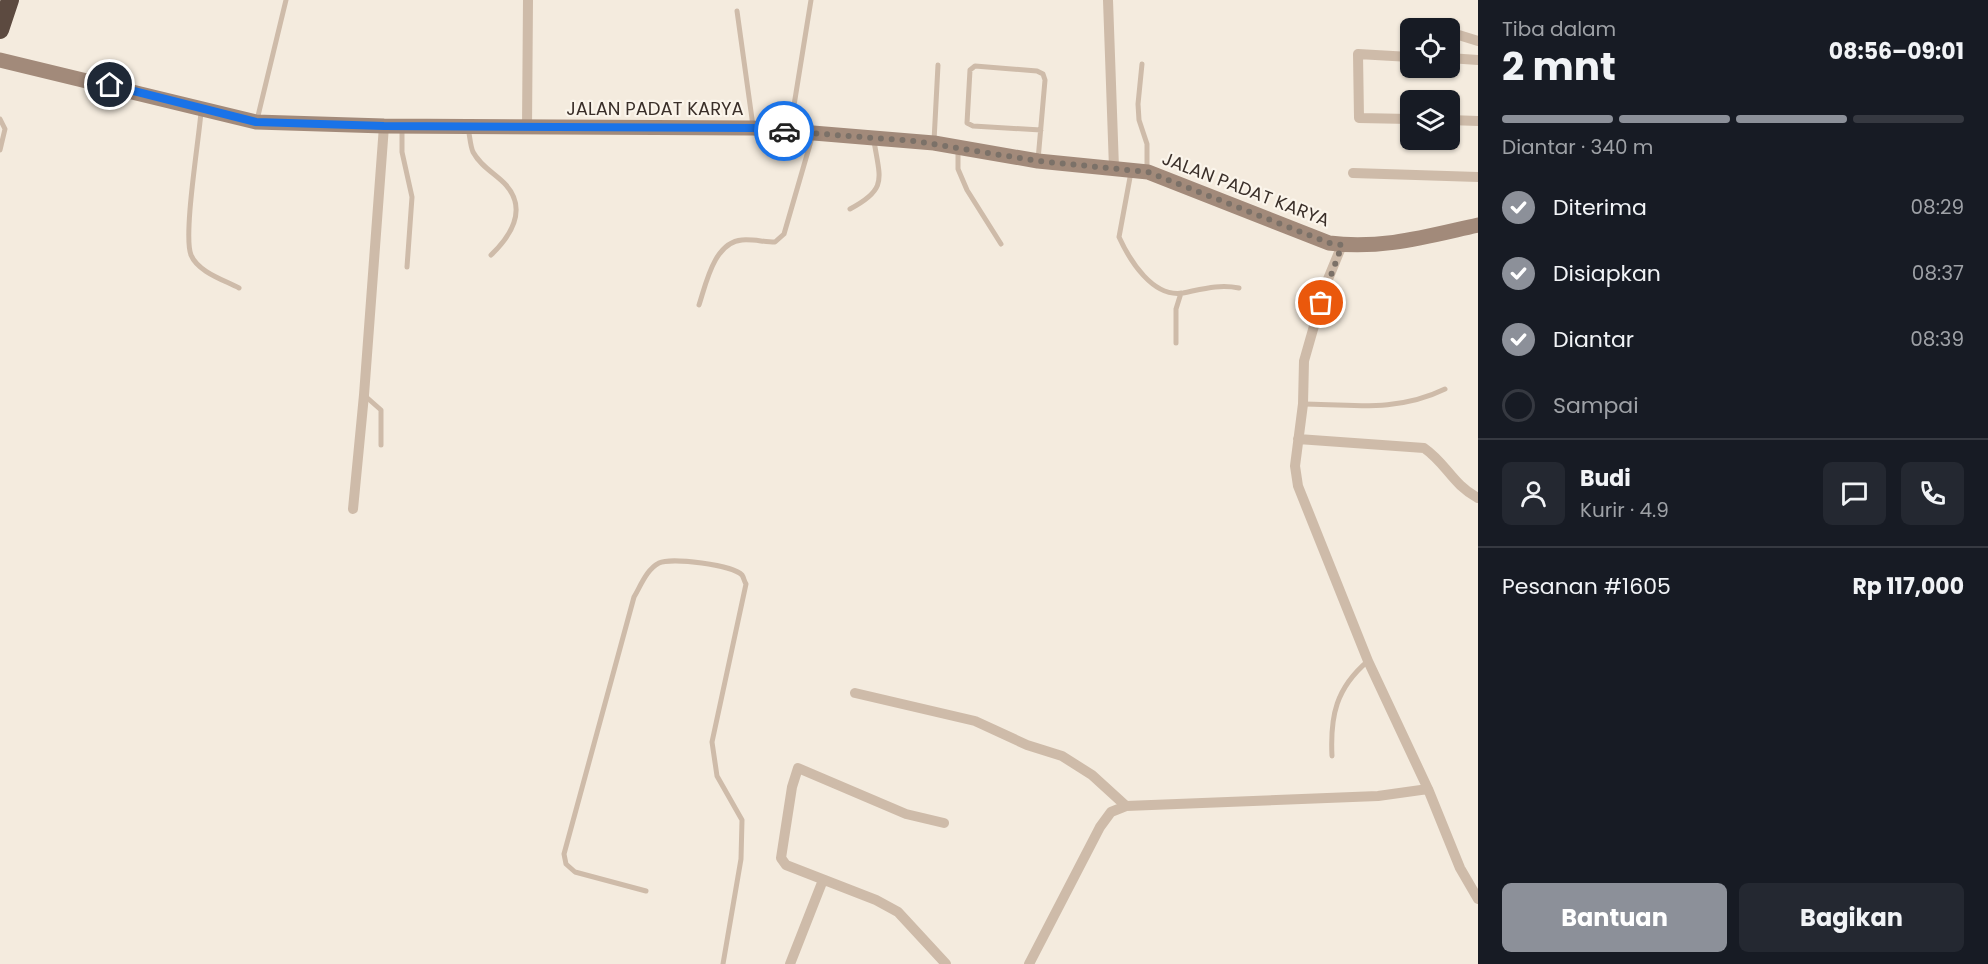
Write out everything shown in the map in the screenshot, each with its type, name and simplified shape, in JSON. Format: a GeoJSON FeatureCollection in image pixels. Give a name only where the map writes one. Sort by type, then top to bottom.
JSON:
{"type":"FeatureCollection","features":[{"type":"Feature","properties":{"kind":"highway"},"geometry":{"type":"LineString","coordinates":[[0,30],[5,7]]}},
{"type":"Feature","properties":{"kind":"street"},"geometry":{"type":"LineString","coordinates":[[527,128],[528,0]]}},
{"type":"Feature","properties":{"kind":"street"},"geometry":{"type":"LineString","coordinates":[[1108,0],[1114,168]]}},
{"type":"Feature","properties":{"kind":"street"},"geometry":{"type":"LineString","coordinates":[[1460,35],[1478,41]]}},
{"type":"Feature","properties":{"kind":"street"},"geometry":{"type":"LineString","coordinates":[[1400,56],[1358,54],[1359,118],[1400,119]]}},
{"type":"Feature","properties":{"kind":"street"},"geometry":{"type":"LineString","coordinates":[[1460,59],[1478,60]]}},
{"type":"Feature","properties":{"kind":"street","name":"JALAN PADAT KARYA"},"geometry":{"type":"LineString","coordinates":[[0,60],[202,107],[256,122],[527,128],[753,128],[873,136],[934,143],[1038,161],[1148,172],[1329,243],[1342,245],[1375,246],[1478,225]]}},
{"type":"Feature","properties":{"kind":"street"},"geometry":{"type":"LineString","coordinates":[[1460,120],[1478,121]]}},
{"type":"Feature","properties":{"kind":"street"},"geometry":{"type":"LineString","coordinates":[[352,509],[364,395],[384,126]]}},
{"type":"Feature","properties":{"kind":"street"},"geometry":{"type":"LineString","coordinates":[[1353,172],[1478,177]]}},
{"type":"Feature","properties":{"kind":"street"},"geometry":{"type":"LineString","coordinates":[[1342,245],[1326,284],[1304,361],[1303,404],[1295,466],[1298,486],[1368,661],[1428,789],[1460,868],[1478,899]]}},
{"type":"Feature","properties":{"kind":"street"},"geometry":{"type":"LineString","coordinates":[[1298,439],[1424,448],[1435,456],[1461,489],[1478,498]]}},
{"type":"Feature","properties":{"kind":"street"},"geometry":{"type":"LineString","coordinates":[[855,693],[975,721],[1027,745],[1062,756],[1092,775],[1125,806]]}},
{"type":"Feature","properties":{"kind":"street"},"geometry":{"type":"LineString","coordinates":[[944,824],[906,814],[798,768],[793,779],[781,858],[786,865],[876,900],[898,912],[946,964]]}},
{"type":"Feature","properties":{"kind":"street"},"geometry":{"type":"LineString","coordinates":[[1029,964],[1100,827],[1111,812],[1125,806],[1378,796],[1428,789]]}},
{"type":"Feature","properties":{"kind":"street"},"geometry":{"type":"LineString","coordinates":[[790,964],[823,880]]}},
{"type":"Feature","properties":{"kind":"lane"},"geometry":{"type":"LineString","coordinates":[[256,122],[286,0]]}},
{"type":"Feature","properties":{"kind":"lane"},"geometry":{"type":"LineString","coordinates":[[790,132],[811,0]]}},
{"type":"Feature","properties":{"kind":"lane"},"geometry":{"type":"LineString","coordinates":[[737,11],[753,128]]}},
{"type":"Feature","properties":{"kind":"lane"},"geometry":{"type":"LineString","coordinates":[[1142,64],[1138,104],[1139,120],[1147,144],[1148,172]]}},
{"type":"Feature","properties":{"kind":"lane"},"geometry":{"type":"LineString","coordinates":[[934,143],[938,65]]}},
{"type":"Feature","properties":{"kind":"lane"},"geometry":{"type":"LineString","coordinates":[[1038,161],[1041,130],[1043,74],[1037,71],[975,66],[970,70],[967,123],[973,126],[1041,130]]}},
{"type":"Feature","properties":{"kind":"lane"},"geometry":{"type":"LineString","coordinates":[[202,107],[190,213],[190,254],[200,267],[239,288]]}},
{"type":"Feature","properties":{"kind":"lane"},"geometry":{"type":"LineString","coordinates":[[0,119],[5,129],[0,150]]}},
{"type":"Feature","properties":{"kind":"lane"},"geometry":{"type":"LineString","coordinates":[[402,125],[402,152],[412,196],[407,267]]}},
{"type":"Feature","properties":{"kind":"lane"},"geometry":{"type":"LineString","coordinates":[[468,127],[473,151],[487,170],[506,185],[513,196],[516,207],[514,226],[507,240],[491,255]]}},
{"type":"Feature","properties":{"kind":"lane"},"geometry":{"type":"LineString","coordinates":[[699,305],[712,267],[723,248],[739,240],[776,242],[784,234],[814,132]]}},
{"type":"Feature","properties":{"kind":"lane"},"geometry":{"type":"LineString","coordinates":[[850,208],[867,200],[878,188],[879,178],[873,136]]}},
{"type":"Feature","properties":{"kind":"lane"},"geometry":{"type":"LineString","coordinates":[[958,147],[958,169],[967,190],[1001,244]]}},
{"type":"Feature","properties":{"kind":"lane"},"geometry":{"type":"LineString","coordinates":[[1132,170],[1119,237],[1137,267],[1156,288],[1181,293],[1213,287],[1239,288]]}},
{"type":"Feature","properties":{"kind":"lane"},"geometry":{"type":"LineString","coordinates":[[1176,344],[1176,309],[1181,293]]}},
{"type":"Feature","properties":{"kind":"lane"},"geometry":{"type":"LineString","coordinates":[[1303,404],[1399,406],[1425,399],[1445,389]]}},
{"type":"Feature","properties":{"kind":"lane"},"geometry":{"type":"LineString","coordinates":[[364,395],[381,410],[381,445]]}},
{"type":"Feature","properties":{"kind":"lane"},"geometry":{"type":"LineString","coordinates":[[646,891],[575,872],[566,864],[564,854],[634,597],[646,576],[657,564],[670,559],[731,569],[742,575],[746,584],[712,742],[717,776],[742,820],[741,859],[723,964]]}},
{"type":"Feature","properties":{"kind":"lane"},"geometry":{"type":"LineString","coordinates":[[1332,756],[1335,706],[1353,673],[1368,661]]}},
{"type":"Feature","properties":{"kind":"way so far"},"geometry":{"type":"LineString","coordinates":[[784,131],[873,136],[946,145],[1038,161],[1148,172],[1329,243],[1342,245],[1321,303]]}},
{"type":"Feature","properties":{"kind":"route"},"geometry":{"type":"LineString","coordinates":[[110,85],[256,122],[384,126],[753,128],[784,131]]}}]}
